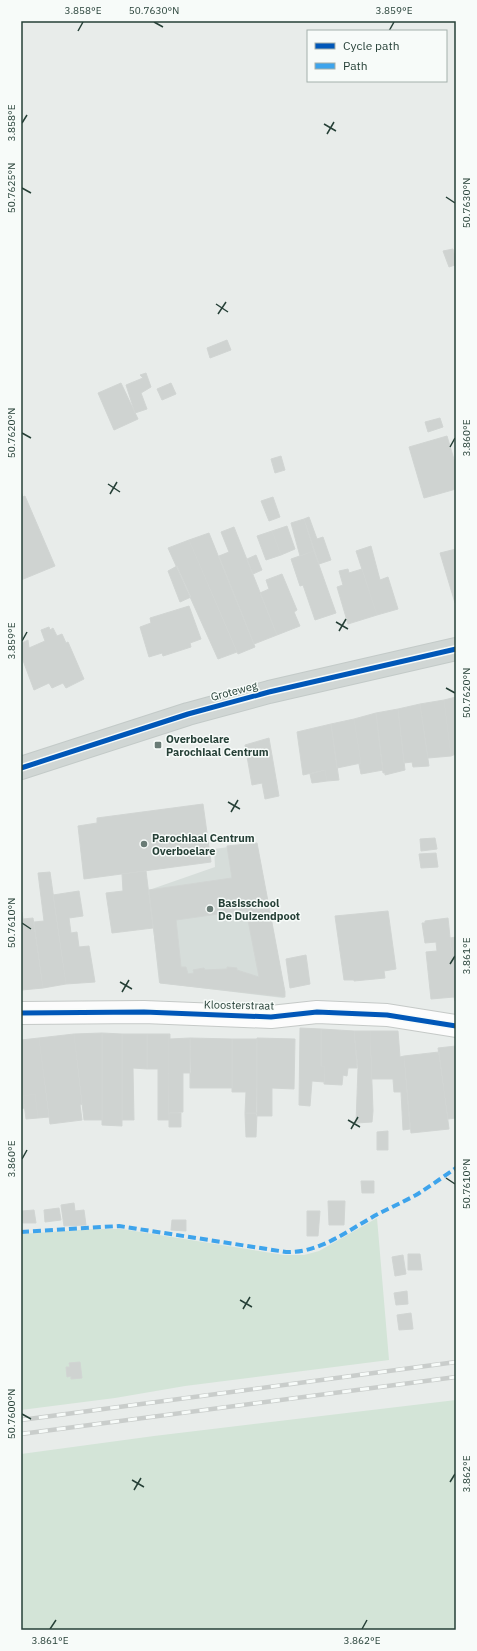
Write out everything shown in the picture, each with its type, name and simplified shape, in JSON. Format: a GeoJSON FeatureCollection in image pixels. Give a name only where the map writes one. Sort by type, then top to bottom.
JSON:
{"type":"FeatureCollection","features":[{"type":"Feature","properties":{"kind":"main road","name":"Groteweg"},"geometry":{"type":"LineString","coordinates":[[21,768],[195,712],[269,692],[456,649]]}},
{"type":"Feature","properties":{"kind":"street","name":"Kloosterstraat"},"geometry":{"type":"LineString","coordinates":[[21,1013],[144,1012],[270,1017],[318,1012],[387,1015],[456,1026]]}},
{"type":"Feature","properties":{"kind":"shaded area","name":"Basisschool De Duizendpoot"},"geometry":{"type":"Polygon","coordinates":[[[257,843],[285,997],[283,998],[159,983],[149,890],[215,867],[214,849],[257,843]]]}},
{"type":"Feature","properties":{"kind":"green space"},"geometry":{"type":"Polygon","coordinates":[[[377,1218],[389,1360],[185,1386],[115,1398],[21,1410],[21,1234],[93,1229],[122,1229],[284,1255],[304,1255],[319,1251],[377,1218]]]}},
{"type":"Feature","properties":{"kind":"green space"},"geometry":{"type":"Polygon","coordinates":[[[456,1400],[456,1630],[21,1630],[21,1454],[154,1436],[456,1400]]]}},
{"type":"Feature","properties":{"kind":"building"},"geometry":{"type":"Polygon","coordinates":[[[453,249],[456,260],[454,261],[455,265],[449,267],[443,251],[453,249]]]}},
{"type":"Feature","properties":{"kind":"building"},"geometry":{"type":"Polygon","coordinates":[[[227,340],[231,350],[210,358],[207,348],[227,340]]]}},
{"type":"Feature","properties":{"kind":"building"},"geometry":{"type":"Polygon","coordinates":[[[146,373],[151,387],[141,393],[147,409],[135,413],[126,385],[143,378],[140,375],[146,373]]]}},
{"type":"Feature","properties":{"kind":"building"},"geometry":{"type":"Polygon","coordinates":[[[121,383],[138,419],[114,430],[98,393],[121,383]]]}},
{"type":"Feature","properties":{"kind":"building"},"geometry":{"type":"Polygon","coordinates":[[[171,383],[176,394],[162,400],[157,389],[171,383]]]}},
{"type":"Feature","properties":{"kind":"building"},"geometry":{"type":"Polygon","coordinates":[[[440,418],[443,427],[428,432],[425,422],[440,418]]]}},
{"type":"Feature","properties":{"kind":"building"},"geometry":{"type":"Polygon","coordinates":[[[447,436],[456,466],[456,489],[424,498],[409,447],[447,436]]]}},
{"type":"Feature","properties":{"kind":"building"},"geometry":{"type":"Polygon","coordinates":[[[281,456],[285,470],[275,473],[271,459],[281,456]]]}},
{"type":"Feature","properties":{"kind":"building"},"geometry":{"type":"Polygon","coordinates":[[[21,491],[23,497],[25,496],[55,566],[21,580],[21,491]]]}},
{"type":"Feature","properties":{"kind":"building"},"geometry":{"type":"Polygon","coordinates":[[[273,497],[280,517],[269,521],[261,501],[273,497]]]}},
{"type":"Feature","properties":{"kind":"building"},"geometry":{"type":"Polygon","coordinates":[[[309,517],[317,539],[323,537],[331,560],[319,564],[304,519],[309,517]]]}},
{"type":"Feature","properties":{"kind":"building"},"geometry":{"type":"Polygon","coordinates":[[[304,519],[314,551],[300,556],[291,523],[304,519]]]}},
{"type":"Feature","properties":{"kind":"building"},"geometry":{"type":"Polygon","coordinates":[[[287,526],[295,549],[281,555],[272,531],[287,526]]]}},
{"type":"Feature","properties":{"kind":"building"},"geometry":{"type":"Polygon","coordinates":[[[234,527],[277,635],[254,644],[219,556],[229,552],[221,532],[234,527]]]}},
{"type":"Feature","properties":{"kind":"building"},"geometry":{"type":"Polygon","coordinates":[[[272,531],[281,555],[266,560],[257,536],[272,531]]]}},
{"type":"Feature","properties":{"kind":"building"},"geometry":{"type":"Polygon","coordinates":[[[209,533],[255,647],[238,654],[189,540],[209,533]]]}},
{"type":"Feature","properties":{"kind":"building"},"geometry":{"type":"Polygon","coordinates":[[[189,540],[237,652],[218,659],[168,548],[189,540]]]}},
{"type":"Feature","properties":{"kind":"building"},"geometry":{"type":"Polygon","coordinates":[[[371,546],[380,580],[388,577],[398,609],[377,615],[356,551],[371,546]]]}},
{"type":"Feature","properties":{"kind":"building"},"geometry":{"type":"Polygon","coordinates":[[[456,549],[456,603],[455,603],[440,553],[456,549]]]}},
{"type":"Feature","properties":{"kind":"building"},"geometry":{"type":"Polygon","coordinates":[[[314,551],[336,613],[315,620],[303,585],[300,586],[291,559],[314,551]]]}},
{"type":"Feature","properties":{"kind":"building"},"geometry":{"type":"Polygon","coordinates":[[[256,555],[262,570],[253,574],[247,559],[256,555]]]}},
{"type":"Feature","properties":{"kind":"building"},"geometry":{"type":"Polygon","coordinates":[[[177,566],[191,597],[180,602],[168,571],[177,566]]]}},
{"type":"Feature","properties":{"kind":"building"},"geometry":{"type":"Polygon","coordinates":[[[348,569],[349,573],[362,569],[377,615],[348,624],[337,587],[343,585],[339,571],[348,569]]]}},
{"type":"Feature","properties":{"kind":"building"},"geometry":{"type":"Polygon","coordinates":[[[282,574],[297,610],[294,612],[300,626],[277,635],[260,593],[269,589],[266,580],[282,574]]]}},
{"type":"Feature","properties":{"kind":"building"},"geometry":{"type":"Polygon","coordinates":[[[189,606],[201,639],[190,643],[191,647],[163,656],[162,653],[149,657],[140,627],[151,623],[150,618],[189,606]]]}},
{"type":"Feature","properties":{"kind":"building"},"geometry":{"type":"Polygon","coordinates":[[[49,627],[50,630],[53,628],[57,636],[62,634],[66,643],[68,642],[84,679],[66,688],[63,683],[52,688],[49,683],[34,690],[21,655],[21,641],[22,643],[28,640],[29,648],[45,641],[41,630],[49,627]]]}},
{"type":"Feature","properties":{"kind":"building"},"geometry":{"type":"Polygon","coordinates":[[[456,697],[456,754],[451,756],[444,700],[456,697]]]}},
{"type":"Feature","properties":{"kind":"building"},"geometry":{"type":"Polygon","coordinates":[[[444,700],[451,756],[428,758],[420,704],[444,700]]]}},
{"type":"Feature","properties":{"kind":"building"},"geometry":{"type":"Polygon","coordinates":[[[420,704],[429,766],[413,767],[412,762],[404,763],[398,709],[420,704]]]}},
{"type":"Feature","properties":{"kind":"building"},"geometry":{"type":"Polygon","coordinates":[[[398,709],[405,770],[385,775],[385,773],[383,773],[376,713],[398,709]]]}},
{"type":"Feature","properties":{"kind":"building"},"geometry":{"type":"Polygon","coordinates":[[[376,713],[383,770],[361,774],[359,764],[361,763],[354,719],[376,713]]]}},
{"type":"Feature","properties":{"kind":"building"},"geometry":{"type":"Polygon","coordinates":[[[354,719],[361,763],[337,768],[331,724],[354,719]]]}},
{"type":"Feature","properties":{"kind":"building"},"geometry":{"type":"Polygon","coordinates":[[[331,724],[339,780],[327,781],[325,770],[303,775],[297,732],[331,724]]]}},
{"type":"Feature","properties":{"kind":"building"},"geometry":{"type":"Polygon","coordinates":[[[269,738],[279,796],[265,799],[262,783],[252,785],[245,745],[269,738]]]}},
{"type":"Feature","properties":{"kind":"building"},"geometry":{"type":"Polygon","coordinates":[[[325,770],[327,781],[312,783],[310,774],[325,770]]]}},
{"type":"Feature","properties":{"kind":"building","name":"Parochiaal Centrum Overboelare"},"geometry":{"type":"Polygon","coordinates":[[[203,804],[211,862],[84,879],[78,826],[97,823],[97,818],[203,804]]]}},
{"type":"Feature","properties":{"kind":"building"},"geometry":{"type":"Polygon","coordinates":[[[435,838],[437,849],[421,851],[420,839],[435,838]]]}},
{"type":"Feature","properties":{"kind":"building","name":"Basisschool De Duizendpoot"},"geometry":{"type":"Polygon","coordinates":[[[257,843],[285,997],[160,983],[149,890],[232,878],[227,846],[257,843]],[[246,910],[176,920],[181,967],[186,967],[188,974],[194,973],[193,970],[204,968],[205,970],[227,969],[227,967],[237,968],[237,970],[259,977],[246,910]]]}},
{"type":"Feature","properties":{"kind":"building"},"geometry":{"type":"Polygon","coordinates":[[[436,853],[438,867],[421,868],[419,854],[436,853]]]}},
{"type":"Feature","properties":{"kind":"building"},"geometry":{"type":"Polygon","coordinates":[[[146,871],[153,928],[112,933],[106,893],[123,891],[122,874],[146,871]]]}},
{"type":"Feature","properties":{"kind":"building"},"geometry":{"type":"Polygon","coordinates":[[[50,872],[66,984],[43,988],[34,922],[44,921],[38,873],[50,872]]]}},
{"type":"Feature","properties":{"kind":"building"},"geometry":{"type":"Polygon","coordinates":[[[79,891],[83,916],[69,918],[71,933],[77,932],[79,947],[89,946],[95,982],[66,984],[53,895],[79,891]]]}},
{"type":"Feature","properties":{"kind":"building"},"geometry":{"type":"Polygon","coordinates":[[[388,911],[396,969],[384,971],[385,978],[354,981],[344,980],[335,916],[388,911]]]}},
{"type":"Feature","properties":{"kind":"building"},"geometry":{"type":"Polygon","coordinates":[[[21,912],[23,919],[33,918],[43,988],[22,990],[21,912]]]}},
{"type":"Feature","properties":{"kind":"building"},"geometry":{"type":"Polygon","coordinates":[[[448,918],[456,1002],[454,997],[431,999],[426,952],[437,951],[436,942],[425,943],[422,923],[425,923],[425,921],[448,918]]]}},
{"type":"Feature","properties":{"kind":"building"},"geometry":{"type":"Polygon","coordinates":[[[456,937],[456,995],[450,938],[456,937]]]}},
{"type":"Feature","properties":{"kind":"building"},"geometry":{"type":"Polygon","coordinates":[[[306,955],[310,984],[290,988],[286,959],[306,955]]]}},
{"type":"Feature","properties":{"kind":"building"},"geometry":{"type":"Polygon","coordinates":[[[300,1028],[321,1029],[321,1066],[325,1067],[324,1082],[312,1081],[310,1106],[299,1105],[300,1028]]]}},
{"type":"Feature","properties":{"kind":"building"},"geometry":{"type":"Polygon","coordinates":[[[321,1029],[354,1031],[357,1068],[348,1068],[347,1076],[343,1075],[342,1085],[324,1084],[325,1067],[321,1066],[321,1029]]]}},
{"type":"Feature","properties":{"kind":"building"},"geometry":{"type":"Polygon","coordinates":[[[354,1031],[370,1031],[373,1111],[372,1122],[356,1123],[358,1068],[354,1031]]]}},
{"type":"Feature","properties":{"kind":"building"},"geometry":{"type":"Polygon","coordinates":[[[370,1031],[398,1031],[400,1057],[404,1056],[410,1129],[403,1130],[401,1092],[394,1092],[393,1079],[372,1079],[370,1031]]]}},
{"type":"Feature","properties":{"kind":"building"},"geometry":{"type":"Polygon","coordinates":[[[102,1033],[122,1034],[122,1126],[102,1125],[102,1033]]]}},
{"type":"Feature","properties":{"kind":"building"},"geometry":{"type":"Polygon","coordinates":[[[102,1033],[102,1120],[84,1120],[74,1034],[102,1033]]]}},
{"type":"Feature","properties":{"kind":"building"},"geometry":{"type":"Polygon","coordinates":[[[74,1034],[82,1104],[80,1105],[82,1120],[50,1124],[39,1038],[74,1034]]]}},
{"type":"Feature","properties":{"kind":"building"},"geometry":{"type":"Polygon","coordinates":[[[122,1034],[147,1034],[147,1069],[133,1068],[134,1120],[122,1120],[122,1034]]]}},
{"type":"Feature","properties":{"kind":"building"},"geometry":{"type":"Polygon","coordinates":[[[147,1034],[168,1034],[169,1120],[158,1120],[158,1069],[147,1069],[147,1034]]]}},
{"type":"Feature","properties":{"kind":"building"},"geometry":{"type":"Polygon","coordinates":[[[168,1034],[170,1034],[170,1039],[190,1038],[191,1073],[183,1073],[183,1112],[169,1113],[168,1034]]]}},
{"type":"Feature","properties":{"kind":"building"},"geometry":{"type":"Polygon","coordinates":[[[39,1038],[49,1117],[38,1118],[35,1094],[23,1096],[21,1079],[21,1040],[39,1038]]]}},
{"type":"Feature","properties":{"kind":"building"},"geometry":{"type":"Polygon","coordinates":[[[190,1038],[232,1039],[232,1088],[190,1088],[190,1038]]]}},
{"type":"Feature","properties":{"kind":"building"},"geometry":{"type":"Polygon","coordinates":[[[257,1038],[295,1039],[294,1089],[272,1088],[272,1116],[256,1116],[257,1038]]]}},
{"type":"Feature","properties":{"kind":"building"},"geometry":{"type":"Polygon","coordinates":[[[232,1039],[257,1039],[257,1113],[245,1113],[246,1092],[232,1092],[232,1039]]]}},
{"type":"Feature","properties":{"kind":"building"},"geometry":{"type":"Polygon","coordinates":[[[456,1046],[456,1118],[448,1119],[438,1048],[456,1046]]]}},
{"type":"Feature","properties":{"kind":"building"},"geometry":{"type":"Polygon","coordinates":[[[439,1052],[449,1129],[411,1133],[404,1056],[439,1052]]]}},
{"type":"Feature","properties":{"kind":"building"},"geometry":{"type":"Polygon","coordinates":[[[21,1079],[24,1108],[21,1109],[21,1079]]]}},
{"type":"Feature","properties":{"kind":"building"},"geometry":{"type":"Polygon","coordinates":[[[35,1094],[38,1118],[26,1119],[23,1096],[35,1094]]]}},
{"type":"Feature","properties":{"kind":"building"},"geometry":{"type":"Polygon","coordinates":[[[169,1113],[181,1113],[181,1127],[169,1127],[169,1113]]]}},
{"type":"Feature","properties":{"kind":"building"},"geometry":{"type":"Polygon","coordinates":[[[245,1113],[257,1113],[256,1137],[246,1137],[245,1113]]]}},
{"type":"Feature","properties":{"kind":"building"},"geometry":{"type":"Polygon","coordinates":[[[388,1131],[388,1150],[377,1150],[377,1132],[388,1131]]]}},
{"type":"Feature","properties":{"kind":"building"},"geometry":{"type":"Polygon","coordinates":[[[361,1181],[374,1181],[374,1193],[362,1193],[361,1181]]]}},
{"type":"Feature","properties":{"kind":"building"},"geometry":{"type":"Polygon","coordinates":[[[328,1201],[345,1201],[344,1225],[329,1225],[328,1201]]]}},
{"type":"Feature","properties":{"kind":"building"},"geometry":{"type":"Polygon","coordinates":[[[74,1203],[75,1211],[84,1210],[86,1225],[64,1226],[61,1205],[74,1203]]]}},
{"type":"Feature","properties":{"kind":"building"},"geometry":{"type":"Polygon","coordinates":[[[59,1208],[61,1220],[45,1222],[44,1210],[59,1208]]]}},
{"type":"Feature","properties":{"kind":"building"},"geometry":{"type":"Polygon","coordinates":[[[34,1210],[36,1223],[23,1223],[22,1211],[34,1210]]]}},
{"type":"Feature","properties":{"kind":"building"},"geometry":{"type":"Polygon","coordinates":[[[307,1211],[320,1211],[318,1236],[307,1236],[307,1211]]]}},
{"type":"Feature","properties":{"kind":"building"},"geometry":{"type":"Polygon","coordinates":[[[172,1220],[186,1220],[186,1231],[171,1230],[172,1220]]]}},
{"type":"Feature","properties":{"kind":"building"},"geometry":{"type":"Polygon","coordinates":[[[408,1254],[420,1254],[422,1270],[408,1270],[408,1254]]]}},
{"type":"Feature","properties":{"kind":"building"},"geometry":{"type":"Polygon","coordinates":[[[403,1255],[406,1274],[395,1276],[392,1257],[403,1255]]]}},
{"type":"Feature","properties":{"kind":"building"},"geometry":{"type":"Polygon","coordinates":[[[407,1291],[408,1304],[396,1305],[394,1293],[407,1291]]]}},
{"type":"Feature","properties":{"kind":"building"},"geometry":{"type":"Polygon","coordinates":[[[411,1313],[413,1329],[399,1330],[397,1315],[411,1313]]]}},
{"type":"Feature","properties":{"kind":"building"},"geometry":{"type":"Polygon","coordinates":[[[80,1362],[82,1378],[71,1379],[71,1376],[67,1377],[66,1367],[70,1367],[69,1363],[80,1362]]]}},
{"type":"Feature","properties":{"kind":"railway"},"geometry":{"type":"LineString","coordinates":[[21,1420],[456,1362]]}},
{"type":"Feature","properties":{"kind":"railway"},"geometry":{"type":"LineString","coordinates":[[21,1434],[456,1377]]}},
{"type":"Feature","properties":{"kind":"marked path"},"geometry":{"type":"LineString","coordinates":[[21,1232],[119,1226],[286,1252],[299,1251],[323,1245],[378,1214],[416,1195],[456,1168]]}},
{"type":"Feature","properties":{"kind":"cycle path"},"geometry":{"type":"LineString","coordinates":[[21,768],[188,714],[269,692],[456,649]]}},
{"type":"Feature","properties":{"kind":"cycle path"},"geometry":{"type":"LineString","coordinates":[[21,1013],[144,1012],[271,1017],[317,1012],[387,1015],[456,1026]]}},
{"type":"Feature","properties":{"kind":"place","name":"Overboelare Parochiaal Centrum"},"geometry":{"type":"Point","coordinates":[158,745]}},
{"type":"Feature","properties":{"kind":"place","name":"Parochiaal Centrum Overboelare"},"geometry":{"type":"Point","coordinates":[144,844]}},
{"type":"Feature","properties":{"kind":"place","name":"Basisschool De Duizendpoot"},"geometry":{"type":"Point","coordinates":[210,909]}}]}
